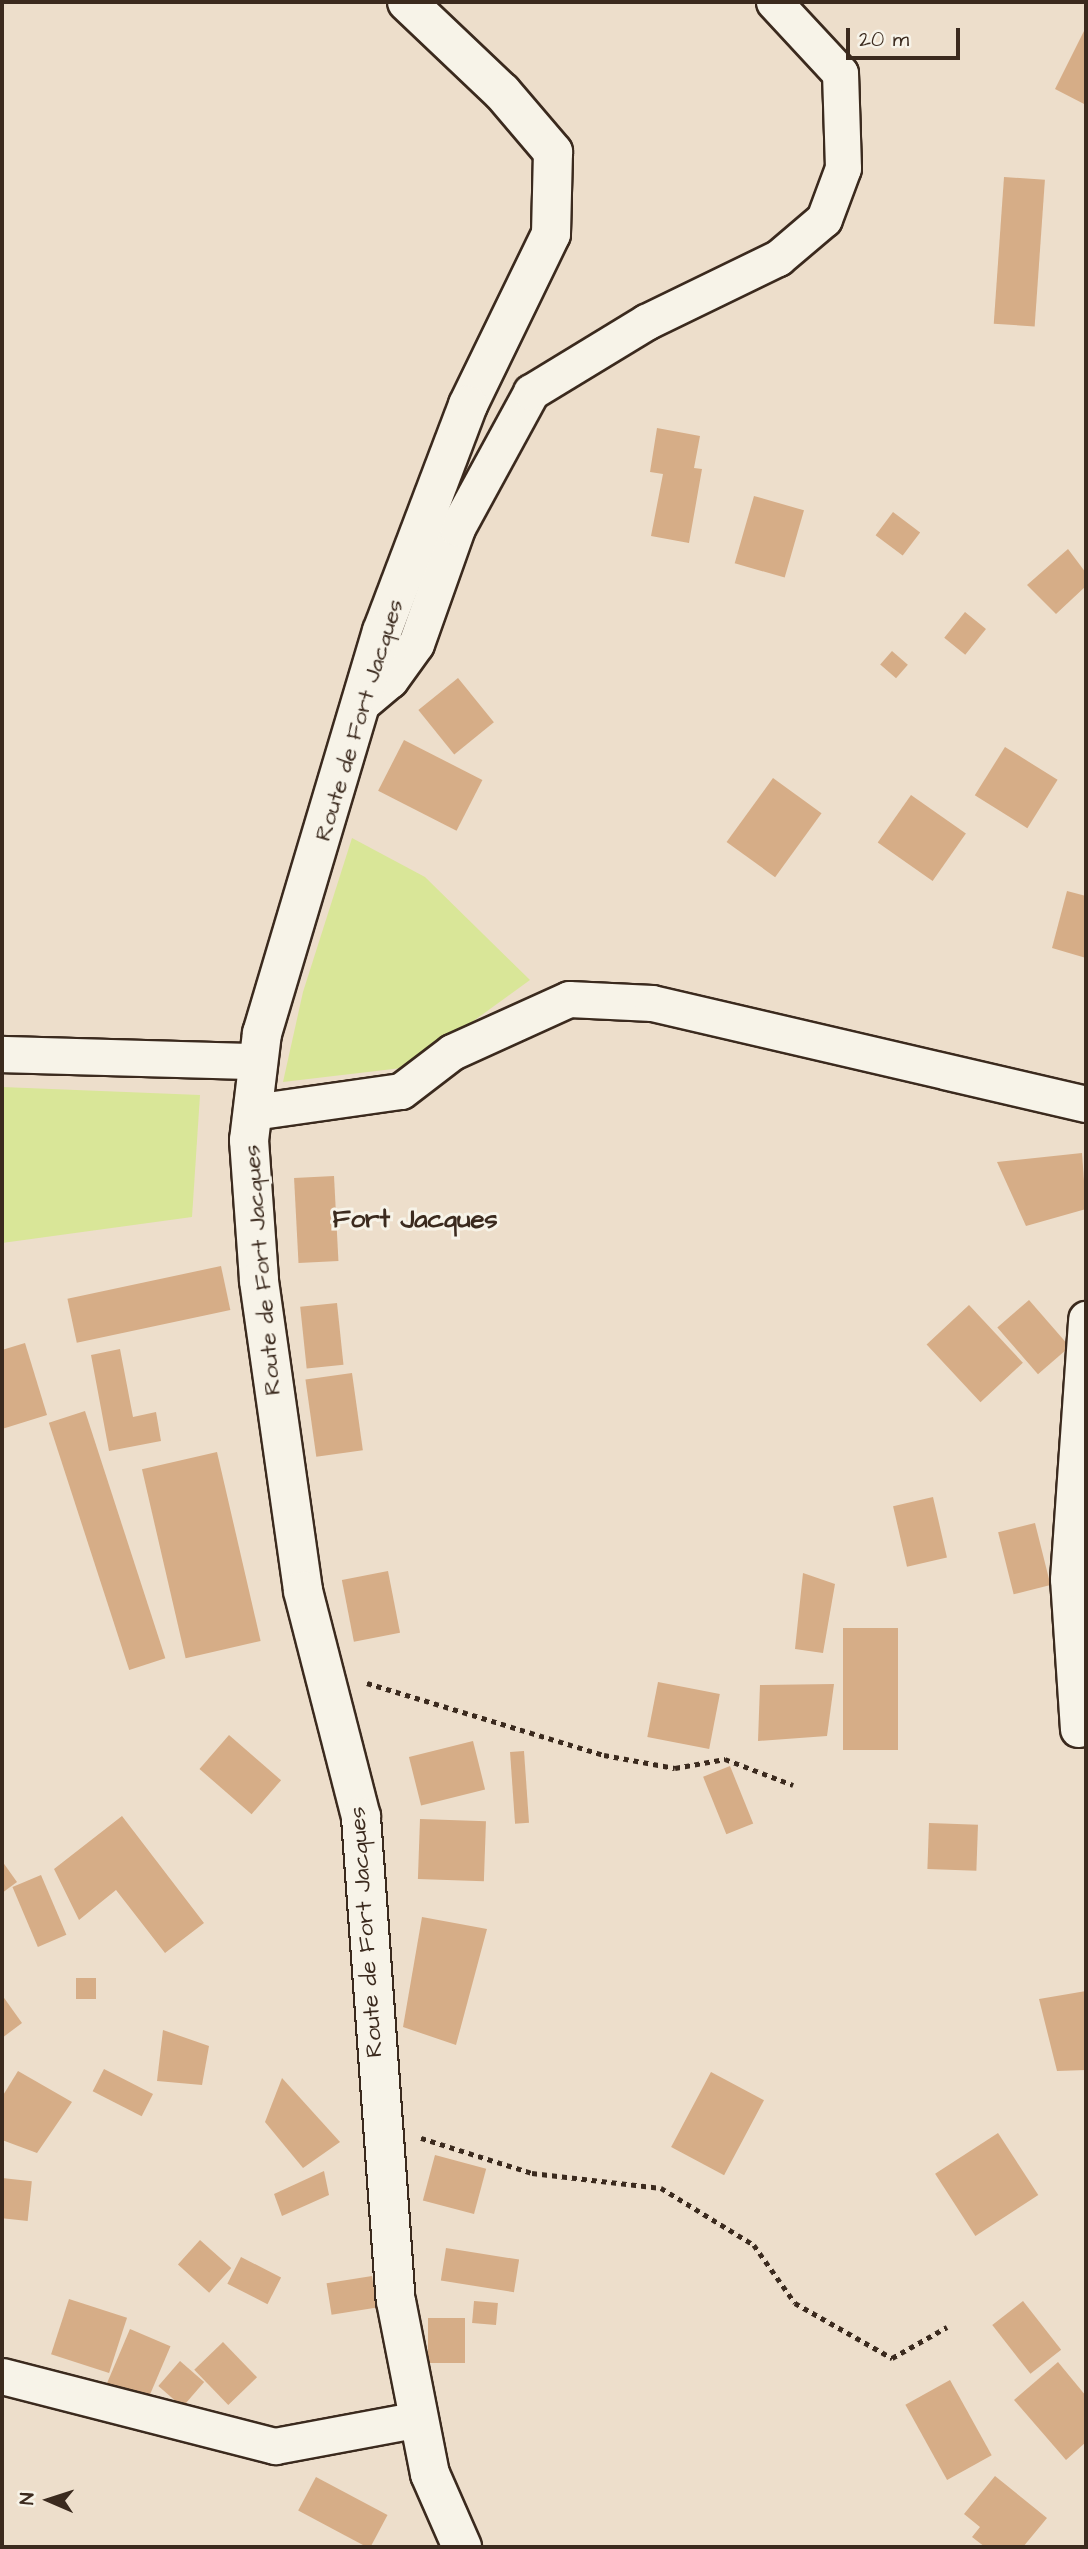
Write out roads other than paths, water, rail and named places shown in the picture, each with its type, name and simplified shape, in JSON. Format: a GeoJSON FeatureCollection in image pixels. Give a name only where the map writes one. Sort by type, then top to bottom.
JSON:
{"type":"FeatureCollection","features":[{"type":"Feature","properties":{"kind":"street","name":"Route de Fort Jacques"},"geometry":{"type":"LineString","coordinates":[[407,2],[502,92],[553,152],[551,234],[468,405],[361,704],[258,1061],[248,1140],[272,1392],[303,1591],[361,1817],[380,2125],[397,2301],[430,2474],[462,2547]]}},
{"type":"Feature","properties":{"kind":"street"},"geometry":{"type":"LineString","coordinates":[[361,704],[390,680],[416,643],[457,528],[531,392],[646,322],[778,258],[824,219],[843,168],[840,73],[774,2]]}},
{"type":"Feature","properties":{"kind":"street"},"geometry":{"type":"LineString","coordinates":[[253,1112],[401,1091],[452,1052],[569,999],[652,1003],[1086,1104]]}},
{"type":"Feature","properties":{"kind":"street"},"geometry":{"type":"LineString","coordinates":[[2,1054],[258,1061]]}},
{"type":"Feature","properties":{"kind":"street"},"geometry":{"type":"LineString","coordinates":[[1078,1729],[1068,1579],[1086,1319]]}},
{"type":"Feature","properties":{"kind":"street"},"geometry":{"type":"LineString","coordinates":[[2,2376],[275,2446],[419,2419]]}},
{"type":"Feature","properties":{"kind":"district","name":"Fort Jacques"},"geometry":{"type":"Point","coordinates":[415,1220]}}]}
